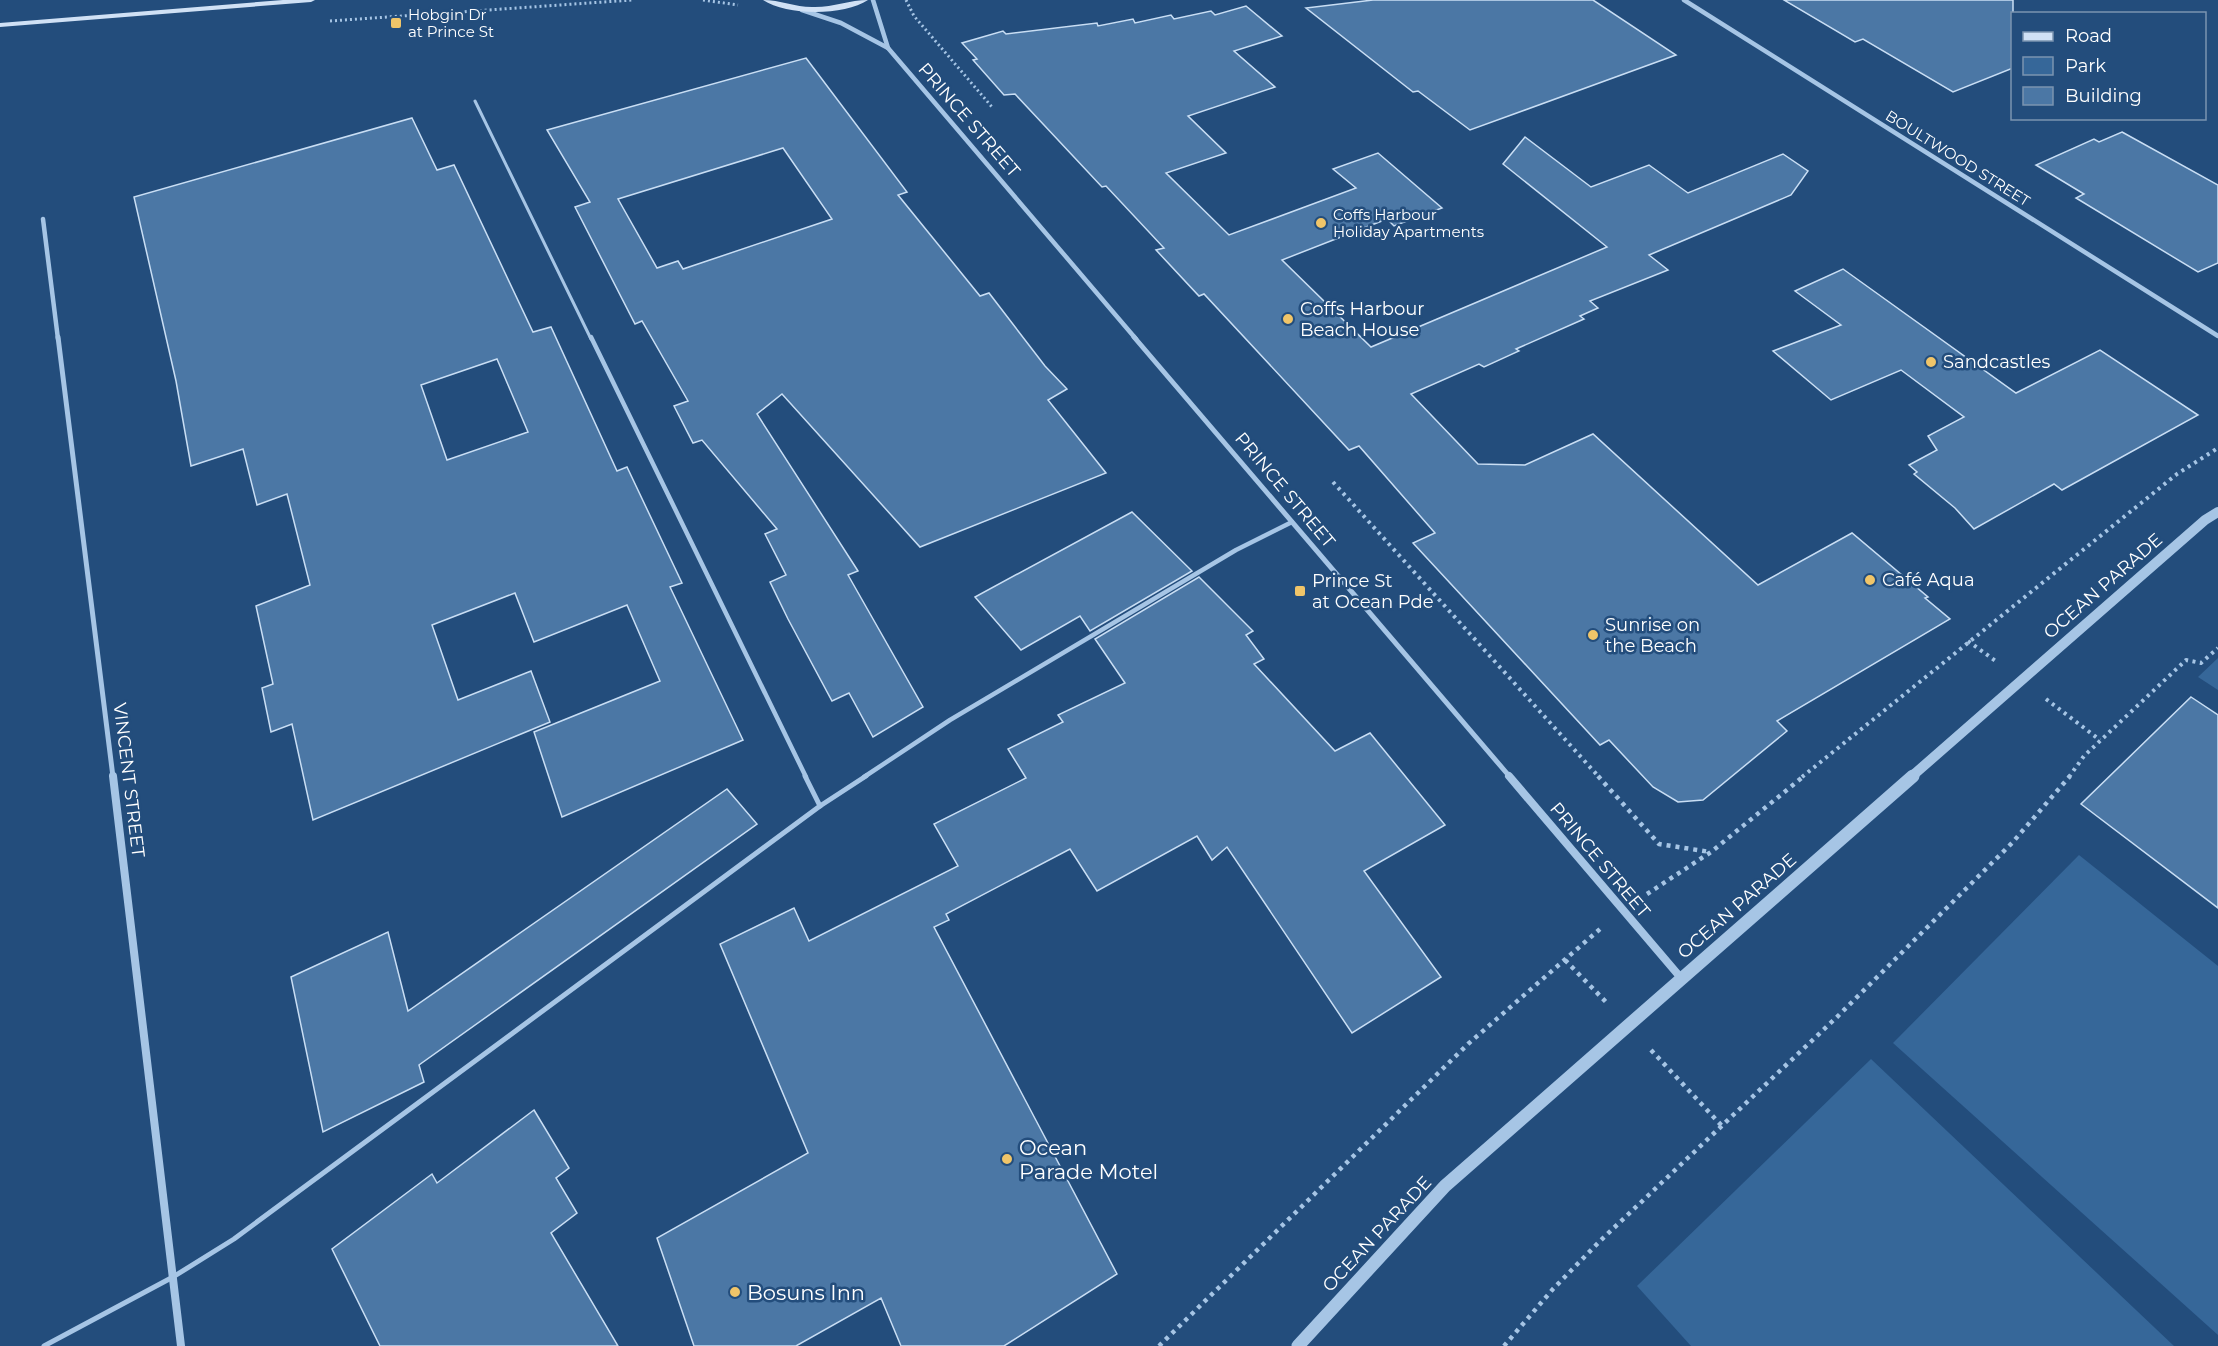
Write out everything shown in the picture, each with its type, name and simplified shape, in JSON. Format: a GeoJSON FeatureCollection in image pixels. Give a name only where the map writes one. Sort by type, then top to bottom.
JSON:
{"type":"FeatureCollection","features":[{"type":"Feature","properties":{"kind":"main road"},"geometry":{"type":"LineString","coordinates":[[0,25],[311,0]]}},
{"type":"Feature","properties":{"kind":"main road"},"geometry":{"type":"LineString","coordinates":[[767,0],[802,10],[827,9],[864,0]]}},
{"type":"Feature","properties":{"kind":"street","name":"PRINCE STREET"},"geometry":{"type":"LineString","coordinates":[[873,0],[888,48]]}},
{"type":"Feature","properties":{"kind":"street","name":"BOULTWOOD STREET"},"geometry":{"type":"LineString","coordinates":[[1684,0],[2218,336]]}},
{"type":"Feature","properties":{"kind":"street","name":"PRINCE STREET"},"geometry":{"type":"LineString","coordinates":[[802,10],[841,23],[888,48],[1682,978]]}},
{"type":"Feature","properties":{"kind":"street","name":"VINCENT STREET"},"geometry":{"type":"LineString","coordinates":[[43,219],[133,931],[181,1346]]}},
{"type":"Feature","properties":{"kind":"street","name":"OCEAN PARADE"},"geometry":{"type":"LineString","coordinates":[[1298,1346],[1445,1186],[2205,519],[2218,512]]}},
{"type":"Feature","properties":{"kind":"lane"},"geometry":{"type":"LineString","coordinates":[[475,101],[820,806]]}},
{"type":"Feature","properties":{"kind":"lane"},"geometry":{"type":"LineString","coordinates":[[44,1346],[173,1277],[234,1239],[820,806],[950,720],[1226,556],[1292,522]]}},
{"type":"Feature","properties":{"kind":"path"},"geometry":{"type":"LineString","coordinates":[[906,0],[914,16],[992,107]]}},
{"type":"Feature","properties":{"kind":"path"},"geometry":{"type":"LineString","coordinates":[[1659,884],[1711,852],[1968,641],[2177,474],[2218,448]]}},
{"type":"Feature","properties":{"kind":"path"},"geometry":{"type":"LineString","coordinates":[[1333,482],[1659,844],[1711,852]]}},
{"type":"Feature","properties":{"kind":"path"},"geometry":{"type":"LineString","coordinates":[[1968,641],[1995,661]]}},
{"type":"Feature","properties":{"kind":"path"},"geometry":{"type":"LineString","coordinates":[[1504,1346],[1576,1265],[1838,1016],[2012,843],[2100,740],[2186,660],[2201,663],[2218,648]]}},
{"type":"Feature","properties":{"kind":"path"},"geometry":{"type":"LineString","coordinates":[[2052,704],[2100,740]]}},
{"type":"Feature","properties":{"kind":"path"},"geometry":{"type":"LineString","coordinates":[[1159,1346],[1468,1044],[1596,931]]}},
{"type":"Feature","properties":{"kind":"path"},"geometry":{"type":"LineString","coordinates":[[1565,960],[1581,976]]}},
{"type":"Feature","properties":{"kind":"path"},"geometry":{"type":"LineString","coordinates":[[1669,1068],[1722,1126]]}},
{"type":"Feature","properties":{"kind":"green space"},"geometry":{"type":"Polygon","coordinates":[[[2218,658],[2218,690],[2198,677],[2218,658]]]}},
{"type":"Feature","properties":{"kind":"green space"},"geometry":{"type":"Polygon","coordinates":[[[2079,855],[2218,966],[2218,1335],[1893,1043],[2079,855]]]}},
{"type":"Feature","properties":{"kind":"green space"},"geometry":{"type":"Polygon","coordinates":[[[1871,1059],[2174,1346],[1691,1346],[1637,1286],[1871,1059]]]}},
{"type":"Feature","properties":{"kind":"building"},"geometry":{"type":"Polygon","coordinates":[[[1373,0],[1593,0],[1676,55],[1470,130],[1418,91],[1413,92],[1306,8],[1373,0]]]}},
{"type":"Feature","properties":{"kind":"building"},"geometry":{"type":"Polygon","coordinates":[[[1784,0],[2013,0],[2011,69],[1953,92],[1863,39],[1855,42],[1784,0]]]}},
{"type":"Feature","properties":{"kind":"building"},"geometry":{"type":"Polygon","coordinates":[[[1246,6],[1282,36],[1234,51],[1275,87],[1188,116],[1226,153],[1166,173],[1229,235],[1356,188],[1333,169],[1378,153],[1442,208],[1394,226],[1387,219],[1282,260],[1371,347],[1607,247],[1503,164],[1525,137],[1591,187],[1649,165],[1688,193],[1783,154],[1808,171],[1791,195],[1649,255],[1668,270],[1590,301],[1598,308],[1580,316],[1584,319],[1516,349],[1519,351],[1484,367],[1479,364],[1411,394],[1478,464],[1525,465],[1593,434],[1758,585],[1852,533],[1928,597],[1925,598],[1950,619],[1777,721],[1787,731],[1703,800],[1678,802],[1653,787],[1609,740],[1600,745],[1413,543],[1435,533],[1359,446],[1349,450],[1204,294],[1199,296],[1156,250],[1164,248],[1106,186],[1102,187],[1015,94],[1004,95],[973,60],[977,59],[962,43],[1003,31],[1006,34],[1097,23],[1098,26],[1133,19],[1135,23],[1171,15],[1174,19],[1211,11],[1215,15],[1246,6]]]}},
{"type":"Feature","properties":{"kind":"building"},"geometry":{"type":"Polygon","coordinates":[[[806,58],[907,192],[898,195],[980,296],[989,293],[1045,366],[1067,389],[1048,400],[1106,473],[920,547],[782,394],[757,414],[858,571],[848,575],[923,707],[873,737],[849,693],[832,701],[770,582],[786,575],[765,534],[777,529],[702,440],[693,443],[674,406],[688,401],[642,321],[635,324],[575,207],[590,202],[547,130],[806,58]],[[783,148],[618,199],[657,268],[678,261],[683,269],[832,219],[783,148]]]}},
{"type":"Feature","properties":{"kind":"building"},"geometry":{"type":"Polygon","coordinates":[[[412,118],[437,170],[454,165],[533,332],[551,327],[617,471],[627,467],[682,583],[670,587],[743,740],[562,817],[534,732],[660,681],[627,605],[534,642],[515,593],[432,625],[458,700],[531,671],[550,722],[313,820],[292,724],[271,732],[262,688],[273,684],[256,606],[310,585],[287,494],[257,505],[243,449],[191,466],[176,381],[134,197],[412,118]],[[497,359],[421,385],[447,460],[528,432],[497,359]]]}},
{"type":"Feature","properties":{"kind":"building"},"geometry":{"type":"Polygon","coordinates":[[[2122,132],[2218,185],[2218,263],[2198,272],[2076,198],[2084,194],[2036,165],[2094,139],[2099,142],[2122,132]]]}},
{"type":"Feature","properties":{"kind":"building","name":"Sandcastles"},"geometry":{"type":"Polygon","coordinates":[[[1843,269],[2016,393],[2100,350],[2198,415],[2062,490],[2054,484],[1974,529],[1955,508],[1914,474],[1917,472],[1909,465],[1937,450],[1928,436],[1964,417],[1901,370],[1831,400],[1773,351],[1841,325],[1795,291],[1843,269]]]}},
{"type":"Feature","properties":{"kind":"building"},"geometry":{"type":"Polygon","coordinates":[[[1132,512],[1192,571],[1090,631],[1080,616],[1021,650],[975,597],[1132,512]]]}},
{"type":"Feature","properties":{"kind":"building"},"geometry":{"type":"Polygon","coordinates":[[[1199,577],[1253,631],[1246,635],[1264,659],[1254,664],[1335,751],[1370,733],[1445,825],[1364,871],[1441,977],[1352,1033],[1227,847],[1212,860],[1197,836],[1097,891],[1070,849],[946,914],[949,920],[934,927],[1117,1274],[1004,1346],[901,1346],[881,1298],[796,1346],[694,1346],[657,1238],[808,1153],[720,944],[794,908],[809,941],[958,866],[934,824],[1026,778],[1008,749],[1063,722],[1058,715],[1125,683],[1095,639],[1199,577]]]}},
{"type":"Feature","properties":{"kind":"building"},"geometry":{"type":"Polygon","coordinates":[[[2191,697],[2218,715],[2218,908],[2081,804],[2191,697]]]}},
{"type":"Feature","properties":{"kind":"building"},"geometry":{"type":"Polygon","coordinates":[[[727,789],[757,824],[419,1065],[424,1082],[323,1132],[291,977],[388,932],[408,1011],[727,789]]]}},
{"type":"Feature","properties":{"kind":"building"},"geometry":{"type":"Polygon","coordinates":[[[534,1110],[569,1168],[556,1178],[577,1213],[551,1233],[618,1346],[380,1346],[332,1249],[432,1174],[437,1183],[534,1110]]]}},
{"type":"Feature","properties":{"kind":"place","name":"Hobgin Dr at Prince St"},"geometry":{"type":"Point","coordinates":[396,23]}},
{"type":"Feature","properties":{"kind":"place","name":"Coffs Harbour Holiday Apartments"},"geometry":{"type":"Point","coordinates":[1321,223]}},
{"type":"Feature","properties":{"kind":"place","name":"Coffs Harbour Beach House"},"geometry":{"type":"Point","coordinates":[1288,319]}},
{"type":"Feature","properties":{"kind":"place","name":"Sandcastles"},"geometry":{"type":"Point","coordinates":[1931,362]}},
{"type":"Feature","properties":{"kind":"place","name":"Café Aqua"},"geometry":{"type":"Point","coordinates":[1870,580]}},
{"type":"Feature","properties":{"kind":"place","name":"Prince St at Ocean Pde"},"geometry":{"type":"Point","coordinates":[1300,591]}},
{"type":"Feature","properties":{"kind":"place","name":"Sunrise on the Beach"},"geometry":{"type":"Point","coordinates":[1593,635]}},
{"type":"Feature","properties":{"kind":"place","name":"Ocean Parade Motel"},"geometry":{"type":"Point","coordinates":[1007,1159]}},
{"type":"Feature","properties":{"kind":"place","name":"Bosuns Inn"},"geometry":{"type":"Point","coordinates":[735,1292]}}]}
